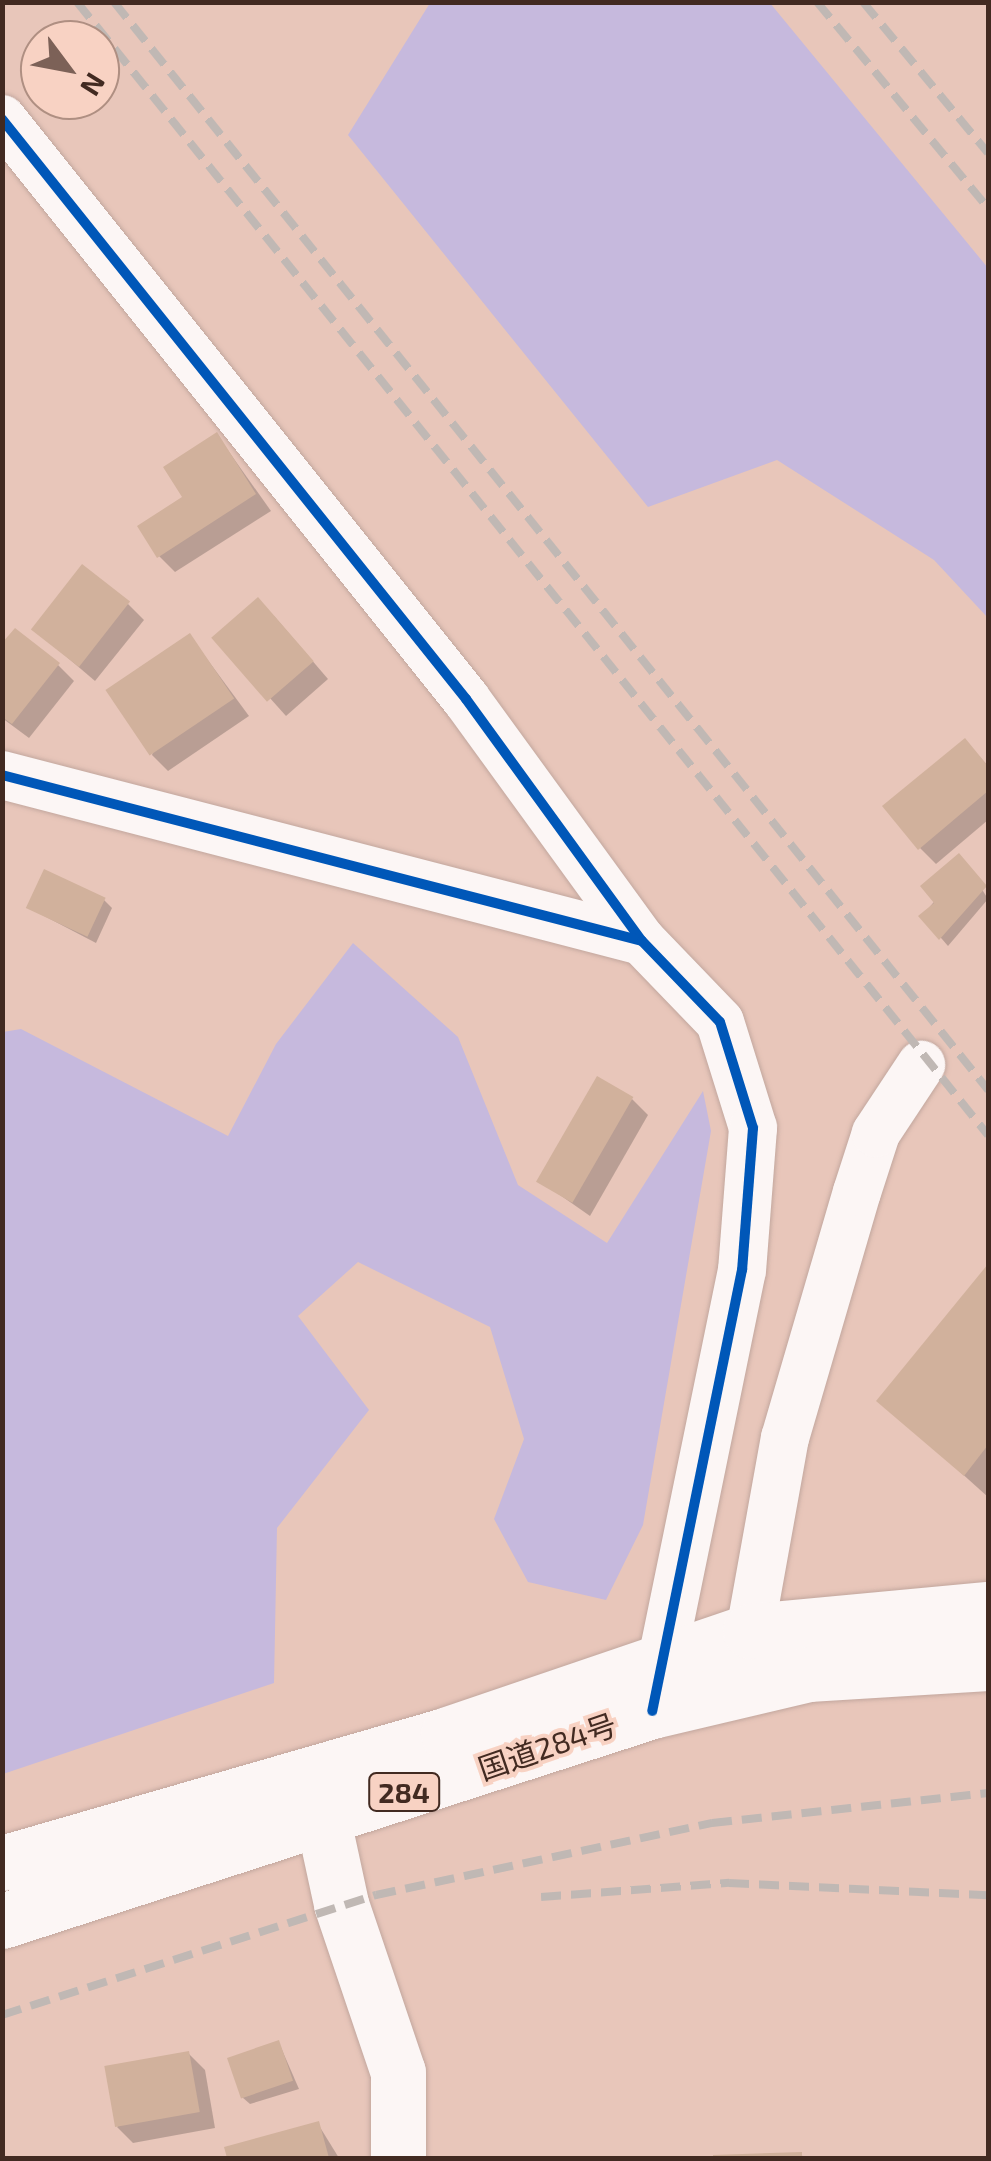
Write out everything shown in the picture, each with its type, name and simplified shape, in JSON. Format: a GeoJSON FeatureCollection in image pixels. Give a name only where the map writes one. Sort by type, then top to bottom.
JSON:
{"type":"FeatureCollection","features":[{"type":"Feature","properties":{"kind":"main road","name":"国道284号"},"geometry":{"type":"LineString","coordinates":[[2,1921],[663,1656],[750,1631],[988,1609]]}},
{"type":"Feature","properties":{"kind":"main road","name":"国道284号"},"geometry":{"type":"LineString","coordinates":[[2,1863],[318,1794],[808,1674],[988,1664]]}},
{"type":"Feature","properties":{"kind":"main road"},"geometry":{"type":"LineString","coordinates":[[318,1794],[341,1904],[398,2072],[398,2158]]}},
{"type":"Feature","properties":{"kind":"street"},"geometry":{"type":"LineString","coordinates":[[2,119],[466,699],[642,942],[720,1022],[753,1128],[742,1270],[652,1711]]}},
{"type":"Feature","properties":{"kind":"street"},"geometry":{"type":"LineString","coordinates":[[2,775],[642,942]]}},
{"type":"Feature","properties":{"kind":"street"},"geometry":{"type":"LineString","coordinates":[[738,1694],[785,1438],[876,1133],[921,1065]]}},
{"type":"Feature","properties":{"kind":"shaded area"},"geometry":{"type":"Polygon","coordinates":[[[430,3],[770,3],[988,268],[988,618],[934,560],[777,460],[648,507],[348,135],[430,3]]]}},
{"type":"Feature","properties":{"kind":"shaded area"},"geometry":{"type":"Polygon","coordinates":[[[353,943],[458,1037],[518,1185],[607,1243],[703,1091],[711,1131],[643,1525],[606,1600],[528,1582],[494,1519],[524,1439],[490,1327],[358,1262],[298,1316],[369,1410],[277,1528],[274,1683],[3,1774],[3,1032],[21,1029],[228,1136],[276,1044],[353,943]]]}},
{"type":"Feature","properties":{"kind":"building"},"geometry":{"type":"Polygon","coordinates":[[[217,432],[256,494],[157,558],[137,526],[182,497],[163,467],[217,432]]]}},
{"type":"Feature","properties":{"kind":"building"},"geometry":{"type":"Polygon","coordinates":[[[82,564],[130,602],[79,667],[31,629],[82,564]]]}},
{"type":"Feature","properties":{"kind":"building"},"geometry":{"type":"Polygon","coordinates":[[[258,597],[314,661],[267,702],[211,638],[258,597]]]}},
{"type":"Feature","properties":{"kind":"building"},"geometry":{"type":"Polygon","coordinates":[[[15,628],[60,663],[12,724],[2,717],[2,643],[15,628]]]}},
{"type":"Feature","properties":{"kind":"building"},"geometry":{"type":"Polygon","coordinates":[[[190,633],[234,698],[150,756],[105,690],[190,633]]]}},
{"type":"Feature","properties":{"kind":"building"},"geometry":{"type":"Polygon","coordinates":[[[965,738],[988,766],[988,791],[918,850],[882,806],[965,738]]]}},
{"type":"Feature","properties":{"kind":"building"},"geometry":{"type":"Polygon","coordinates":[[[959,853],[987,886],[939,940],[918,916],[934,903],[920,886],[959,853]]]}},
{"type":"Feature","properties":{"kind":"building"},"geometry":{"type":"Polygon","coordinates":[[[44,869],[106,898],[87,937],[26,908],[44,869]]]}},
{"type":"Feature","properties":{"kind":"building"},"geometry":{"type":"Polygon","coordinates":[[[597,1076],[633,1097],[572,1203],[536,1182],[597,1076]]]}},
{"type":"Feature","properties":{"kind":"building"},"geometry":{"type":"Polygon","coordinates":[[[988,1264],[988,1445],[964,1476],[876,1401],[988,1264]]]}},
{"type":"Feature","properties":{"kind":"building"},"geometry":{"type":"Polygon","coordinates":[[[279,2040],[293,2081],[241,2099],[227,2058],[279,2040]]]}},
{"type":"Feature","properties":{"kind":"building"},"geometry":{"type":"Polygon","coordinates":[[[189,2051],[200,2112],[115,2127],[104,2066],[189,2051]]]}},
{"type":"Feature","properties":{"kind":"building"},"geometry":{"type":"Polygon","coordinates":[[[319,2121],[329,2158],[227,2158],[224,2147],[319,2121]]]}},
{"type":"Feature","properties":{"kind":"building"},"geometry":{"type":"Polygon","coordinates":[[[802,2152],[802,2158],[713,2158],[713,2155],[802,2152]]]}},
{"type":"Feature","properties":{"kind":"railway"},"geometry":{"type":"LineString","coordinates":[[77,2],[988,1135]]}},
{"type":"Feature","properties":{"kind":"railway"},"geometry":{"type":"LineString","coordinates":[[114,2],[988,1090]]}},
{"type":"Feature","properties":{"kind":"railway"},"geometry":{"type":"LineString","coordinates":[[817,2],[988,208]]}},
{"type":"Feature","properties":{"kind":"railway"},"geometry":{"type":"LineString","coordinates":[[863,2],[988,153]]}},
{"type":"Feature","properties":{"kind":"railway"},"geometry":{"type":"LineString","coordinates":[[2,2015],[376,1895],[712,1823],[988,1793]]}},
{"type":"Feature","properties":{"kind":"railway"},"geometry":{"type":"LineString","coordinates":[[541,1897],[729,1883],[988,1895]]}},
{"type":"Feature","properties":{"kind":"cycle path"},"geometry":{"type":"LineString","coordinates":[[2,119],[466,699],[642,941]]}},
{"type":"Feature","properties":{"kind":"cycle path"},"geometry":{"type":"LineString","coordinates":[[2,775],[642,941],[720,1022],[753,1128],[742,1270],[652,1711]]}}]}
